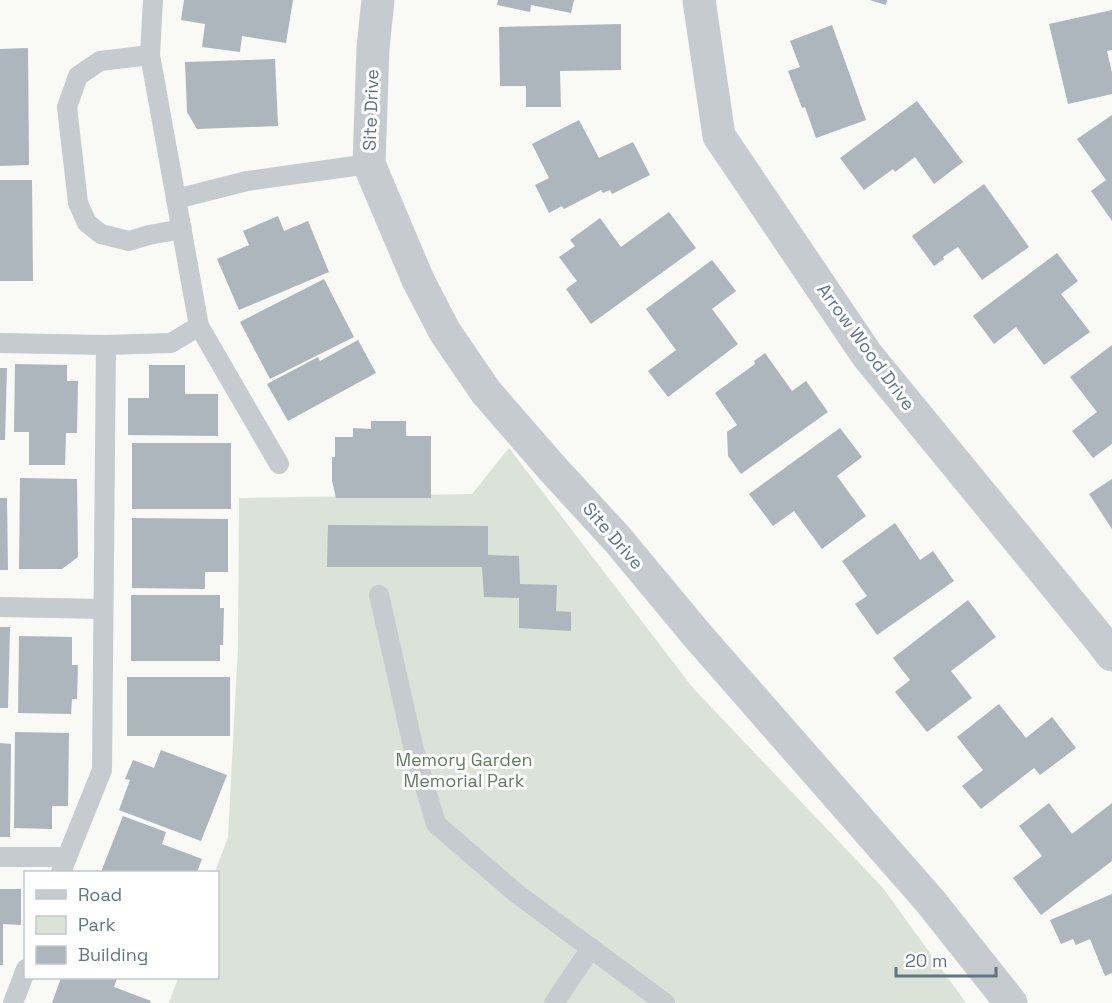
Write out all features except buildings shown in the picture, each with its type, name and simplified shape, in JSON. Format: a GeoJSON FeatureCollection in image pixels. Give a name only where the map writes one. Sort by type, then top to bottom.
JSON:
{"type":"FeatureCollection","features":[{"type":"Feature","properties":{"kind":"street","name":"Site Drive"},"geometry":{"type":"LineString","coordinates":[[378,0],[373,48],[369,164],[418,280],[445,332],[486,392],[618,540],[697,635],[930,901],[1011,1003]]}},
{"type":"Feature","properties":{"kind":"street","name":"Arrow Wood Drive"},"geometry":{"type":"LineString","coordinates":[[699,0],[719,136],[867,355],[1107,641]]}},
{"type":"Feature","properties":{"kind":"lane"},"geometry":{"type":"LineString","coordinates":[[153,0],[150,55],[200,326],[279,464]]}},
{"type":"Feature","properties":{"kind":"lane"},"geometry":{"type":"LineString","coordinates":[[150,55],[100,61],[78,76],[67,107],[78,203],[87,223],[101,234],[129,241],[182,229]]}},
{"type":"Feature","properties":{"kind":"lane"},"geometry":{"type":"LineString","coordinates":[[176,199],[247,181],[369,164]]}},
{"type":"Feature","properties":{"kind":"lane"},"geometry":{"type":"LineString","coordinates":[[0,343],[106,345],[171,343],[200,326]]}},
{"type":"Feature","properties":{"kind":"lane"},"geometry":{"type":"LineString","coordinates":[[0,857],[64,865],[102,770],[106,345]]}},
{"type":"Feature","properties":{"kind":"lane"},"geometry":{"type":"LineString","coordinates":[[379,595],[413,746],[436,824],[516,893],[665,1003]]}},
{"type":"Feature","properties":{"kind":"lane"},"geometry":{"type":"LineString","coordinates":[[0,608],[104,609]]}},
{"type":"Feature","properties":{"kind":"lane"},"geometry":{"type":"LineString","coordinates":[[554,1003],[591,948]]}},
{"type":"Feature","properties":{"kind":"lane"},"geometry":{"type":"LineString","coordinates":[[13,1003],[24,974]]}},
{"type":"Feature","properties":{"kind":"green space","name":"Memory Garden Memorial Park"},"geometry":{"type":"Polygon","coordinates":[[[509,448],[693,688],[883,888],[966,1003],[169,1003],[178,979],[219,979],[219,871],[215,871],[228,837],[238,647],[239,498],[472,494],[509,448]]]}}]}
